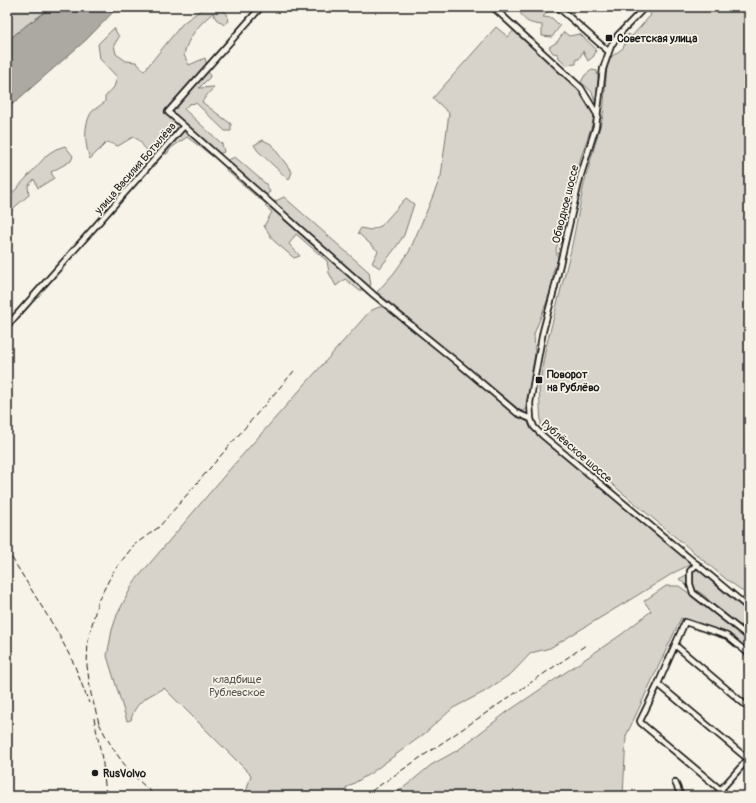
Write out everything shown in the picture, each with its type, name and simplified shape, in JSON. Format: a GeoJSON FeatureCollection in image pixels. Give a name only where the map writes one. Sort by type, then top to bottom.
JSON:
{"type":"FeatureCollection","features":[{"type":"Feature","properties":{"kind":"street","name":"улица Василия Ботылёва"},"geometry":{"type":"LineString","coordinates":[[7,326],[184,126],[168,112],[261,7]]}},
{"type":"Feature","properties":{"kind":"street"},"geometry":{"type":"LineString","coordinates":[[494,7],[581,88],[598,116]]}},
{"type":"Feature","properties":{"kind":"street"},"geometry":{"type":"LineString","coordinates":[[558,7],[608,51]]}},
{"type":"Feature","properties":{"kind":"street","name":"Обводное шоссе"},"geometry":{"type":"LineString","coordinates":[[531,419],[530,403],[543,330],[554,290],[580,178],[598,116],[603,69],[608,51],[618,35],[645,7]]}},
{"type":"Feature","properties":{"kind":"street","name":"Рублёвское шоссе"},"geometry":{"type":"LineString","coordinates":[[184,126],[374,295],[517,413],[531,419],[534,427],[542,435],[749,608]]}},
{"type":"Feature","properties":{"kind":"street"},"geometry":{"type":"LineString","coordinates":[[697,564],[690,571],[690,584],[693,593],[749,637]]}},
{"type":"Feature","properties":{"kind":"street"},"geometry":{"type":"LineString","coordinates":[[728,796],[640,723],[640,718],[658,684],[684,623],[687,622],[727,636],[749,654]]}},
{"type":"Feature","properties":{"kind":"street"},"geometry":{"type":"LineString","coordinates":[[675,645],[749,708]]}},
{"type":"Feature","properties":{"kind":"street"},"geometry":{"type":"LineString","coordinates":[[658,684],[749,759],[715,796]]}},
{"type":"Feature","properties":{"kind":"street"},"geometry":{"type":"LineString","coordinates":[[675,782],[681,796]]}},
{"type":"Feature","properties":{"kind":"green space"},"geometry":{"type":"Polygon","coordinates":[[[12,7],[52,7],[7,41],[7,9],[12,7]]]}},
{"type":"Feature","properties":{"kind":"green space"},"geometry":{"type":"Polygon","coordinates":[[[203,7],[221,7],[227,14],[229,21],[224,25],[216,19],[213,13],[203,21],[195,31],[188,43],[184,55],[189,65],[205,58],[210,77],[199,88],[214,87],[202,102],[231,124],[231,131],[225,131],[196,103],[189,104],[184,109],[222,144],[224,152],[212,156],[187,137],[171,148],[167,154],[154,153],[147,150],[139,140],[133,137],[118,146],[107,142],[90,159],[86,136],[88,118],[92,112],[105,102],[105,97],[114,87],[117,77],[100,59],[98,44],[114,28],[119,37],[114,45],[116,54],[126,61],[136,62],[144,71],[183,23],[203,7]]]}},
{"type":"Feature","properties":{"kind":"green space"},"geometry":{"type":"Polygon","coordinates":[[[518,7],[551,7],[543,17],[552,18],[560,26],[552,37],[542,36],[542,25],[529,22],[524,19],[518,7]]]}},
{"type":"Feature","properties":{"kind":"green space"},"geometry":{"type":"Polygon","coordinates":[[[650,7],[749,7],[749,598],[541,425],[539,388],[545,351],[571,250],[584,184],[603,116],[607,66],[611,57],[623,48],[628,34],[632,36],[651,15],[648,10],[650,7]]]}},
{"type":"Feature","properties":{"kind":"green space"},"geometry":{"type":"Polygon","coordinates":[[[496,27],[508,37],[515,29],[578,88],[595,116],[575,175],[573,190],[556,250],[558,259],[553,272],[553,286],[534,334],[535,354],[525,411],[521,411],[377,292],[394,273],[409,252],[441,176],[449,113],[433,98],[496,27]]]}},
{"type":"Feature","properties":{"kind":"green space"},"geometry":{"type":"Polygon","coordinates":[[[564,32],[569,36],[580,34],[596,49],[594,56],[588,61],[583,51],[579,59],[576,59],[576,64],[567,65],[559,58],[558,54],[553,53],[549,47],[557,42],[564,32]]]}},
{"type":"Feature","properties":{"kind":"green space"},"geometry":{"type":"Polygon","coordinates":[[[592,70],[597,71],[598,78],[597,107],[592,92],[581,82],[585,75],[592,70]]]}},
{"type":"Feature","properties":{"kind":"green space"},"geometry":{"type":"Polygon","coordinates":[[[263,140],[271,144],[292,172],[289,180],[258,151],[254,145],[263,140]]]}},
{"type":"Feature","properties":{"kind":"green space"},"geometry":{"type":"Polygon","coordinates":[[[65,146],[73,156],[71,161],[51,172],[54,178],[38,188],[34,179],[28,186],[29,195],[7,215],[7,199],[48,154],[65,146]]]}},
{"type":"Feature","properties":{"kind":"green space"},"geometry":{"type":"Polygon","coordinates":[[[235,157],[266,184],[270,192],[259,199],[226,170],[228,160],[235,157]]]}},
{"type":"Feature","properties":{"kind":"green space"},"geometry":{"type":"Polygon","coordinates":[[[284,197],[369,272],[371,285],[360,291],[345,279],[336,286],[329,273],[327,261],[296,234],[289,244],[300,256],[294,258],[274,241],[264,226],[272,212],[265,206],[284,197]]]}},
{"type":"Feature","properties":{"kind":"green space"},"geometry":{"type":"Polygon","coordinates":[[[406,198],[414,204],[404,235],[380,268],[372,263],[378,251],[358,233],[361,228],[370,230],[381,226],[406,198]]]}},
{"type":"Feature","properties":{"kind":"green space","name":"кладбище Рублевское"},"geometry":{"type":"Polygon","coordinates":[[[379,307],[387,307],[515,415],[528,422],[530,427],[535,432],[692,564],[675,572],[550,648],[531,653],[512,673],[484,692],[453,708],[424,734],[371,773],[346,788],[349,796],[245,796],[251,775],[164,688],[143,700],[133,713],[131,720],[127,721],[107,656],[112,630],[117,615],[134,582],[230,469],[370,311],[379,307]]]}},
{"type":"Feature","properties":{"kind":"green space"},"geometry":{"type":"Polygon","coordinates":[[[697,569],[749,613],[749,651],[728,634],[681,618],[626,736],[623,796],[391,796],[431,765],[458,750],[507,712],[622,634],[651,611],[644,601],[666,586],[679,586],[712,610],[714,607],[705,596],[688,587],[679,579],[697,569]]]}},
{"type":"Feature","properties":{"kind":"shaded area"},"geometry":{"type":"Polygon","coordinates":[[[52,7],[118,7],[86,40],[7,109],[7,41],[52,7]]]}},
{"type":"Feature","properties":{"kind":"railway"},"geometry":{"type":"LineString","coordinates":[[99,723],[91,694],[87,666],[88,640],[98,601],[113,572],[134,545],[159,527],[294,371]]}},
{"type":"Feature","properties":{"kind":"railway"},"geometry":{"type":"LineString","coordinates":[[7,550],[58,633],[74,664],[89,703]]}},
{"type":"Feature","properties":{"kind":"railway"},"geometry":{"type":"LineString","coordinates":[[364,796],[586,645]]}},
{"type":"Feature","properties":{"kind":"railway"},"geometry":{"type":"LineString","coordinates":[[94,718],[103,764],[106,796]]}},
{"type":"Feature","properties":{"kind":"railway"},"geometry":{"type":"LineString","coordinates":[[99,723],[110,744],[131,772],[157,796]]}},
{"type":"Feature","properties":{"kind":"place","name":"Советская улица"},"geometry":{"type":"Point","coordinates":[609,38]}},
{"type":"Feature","properties":{"kind":"place","name":"Поворот на Рублёво"},"geometry":{"type":"Point","coordinates":[539,380]}},
{"type":"Feature","properties":{"kind":"place","name":"RusVolvo"},"geometry":{"type":"Point","coordinates":[95,773]}}]}
